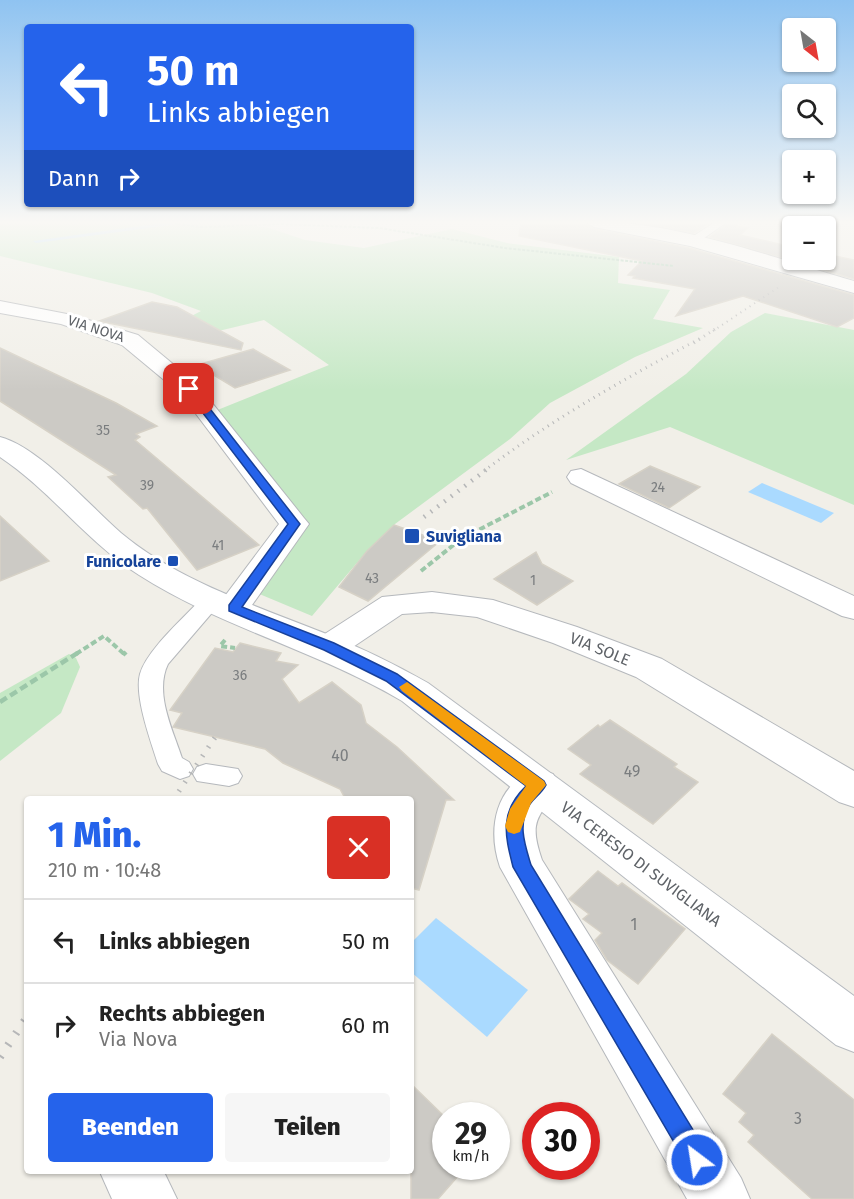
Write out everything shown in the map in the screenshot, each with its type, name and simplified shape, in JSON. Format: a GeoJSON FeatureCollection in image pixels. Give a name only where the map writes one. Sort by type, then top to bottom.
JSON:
{"type":"FeatureCollection","features":[{"type":"Feature","properties":{"kind":"street"},"geometry":{"type":"LineString","coordinates":[[822,278],[854,287]]}},
{"type":"Feature","properties":{"kind":"street","name":"VIA NOVA"},"geometry":{"type":"LineString","coordinates":[[0,307],[65,319],[130,340],[189,389],[210,413],[294,524],[223,604]]}},
{"type":"Feature","properties":{"kind":"street","name":"VIA CERESIO DI SUVIGLIANA"},"geometry":{"type":"LineString","coordinates":[[0,446],[45,476],[108,538],[152,570],[223,604],[365,663],[415,692],[854,1027]]}},
{"type":"Feature","properties":{"kind":"street"},"geometry":{"type":"LineString","coordinates":[[581,477],[854,609]]}},
{"type":"Feature","properties":{"kind":"street","name":"VIA SOLE"},"geometry":{"type":"LineString","coordinates":[[329,647],[394,604],[432,602],[481,607],[565,635],[649,668],[854,791]]}},
{"type":"Feature","properties":{"kind":"street"},"geometry":{"type":"LineString","coordinates":[[538,785],[525,798],[516,814],[513,832],[522,867],[720,1199]]}},
{"type":"Feature","properties":{"kind":"street"},"geometry":{"type":"LineString","coordinates":[[130,1174],[147,1199]]}},
{"type":"Feature","properties":{"kind":"lane"},"geometry":{"type":"LineString","coordinates":[[180,769],[171,764],[154,711],[151,675],[158,661],[223,604]]}},
{"type":"Feature","properties":{"kind":"path"},"geometry":{"type":"LineString","coordinates":[[419,572],[461,539],[581,477]]}},
{"type":"Feature","properties":{"kind":"path"},"geometry":{"type":"LineString","coordinates":[[0,702],[104,636]]}},
{"type":"Feature","properties":{"kind":"path"},"geometry":{"type":"LineString","coordinates":[[220,646],[236,648]]}},
{"type":"Feature","properties":{"kind":"green space"},"geometry":{"type":"Polygon","coordinates":[[[90,278],[618,278],[618,283],[670,290],[653,319],[703,328],[635,357],[550,403],[510,439],[395,524],[367,551],[312,616],[257,593],[294,524],[210,413],[329,365],[264,320],[206,334],[180,322],[201,311],[152,293],[90,278]]]}},
{"type":"Feature","properties":{"kind":"green space"},"geometry":{"type":"Polygon","coordinates":[[[765,313],[854,330],[854,505],[670,427],[566,460],[686,374],[731,332],[765,313]]]}},
{"type":"Feature","properties":{"kind":"green space"},"geometry":{"type":"Polygon","coordinates":[[[69,654],[76,658],[80,667],[61,713],[0,761],[0,693],[69,654]]]}},
{"type":"Feature","properties":{"kind":"water"},"geometry":{"type":"Polygon","coordinates":[[[762,483],[834,513],[821,523],[748,492],[762,483]]]}},
{"type":"Feature","properties":{"kind":"water"},"geometry":{"type":"Polygon","coordinates":[[[436,918],[528,990],[487,1037],[414,975],[414,940],[436,918]]]}},
{"type":"Feature","properties":{"kind":"building"},"geometry":{"type":"Polygon","coordinates":[[[633,278],[794,278],[854,295],[854,318],[837,327],[743,296],[676,316],[695,289],[633,278]]]}},
{"type":"Feature","properties":{"kind":"building"},"geometry":{"type":"Polygon","coordinates":[[[152,302],[177,307],[243,343],[241,350],[99,321],[152,302]]]}},
{"type":"Feature","properties":{"kind":"building"},"geometry":{"type":"Polygon","coordinates":[[[0,348],[116,403],[157,426],[136,434],[140,437],[135,440],[259,545],[197,570],[147,508],[143,509],[108,477],[116,475],[0,401],[0,348]]]}},
{"type":"Feature","properties":{"kind":"building"},"geometry":{"type":"Polygon","coordinates":[[[253,349],[290,370],[235,388],[197,365],[253,349]]]}},
{"type":"Feature","properties":{"kind":"building"},"geometry":{"type":"Polygon","coordinates":[[[650,466],[700,487],[669,508],[619,484],[650,466]]]}},
{"type":"Feature","properties":{"kind":"building"},"geometry":{"type":"Polygon","coordinates":[[[0,516],[49,561],[0,581],[0,516]]]}},
{"type":"Feature","properties":{"kind":"building"},"geometry":{"type":"Polygon","coordinates":[[[394,525],[440,541],[368,601],[339,587],[367,551],[394,525]]]}},
{"type":"Feature","properties":{"kind":"building"},"geometry":{"type":"Polygon","coordinates":[[[536,552],[542,564],[573,581],[537,605],[494,579],[536,552]]]}},
{"type":"Feature","properties":{"kind":"building"},"geometry":{"type":"Polygon","coordinates":[[[240,643],[281,653],[276,661],[298,665],[282,679],[299,703],[332,682],[361,705],[366,723],[397,747],[454,800],[446,800],[419,890],[414,889],[414,796],[344,796],[340,789],[283,763],[265,749],[173,727],[182,713],[170,710],[215,648],[233,652],[240,643]]]}},
{"type":"Feature","properties":{"kind":"building"},"geometry":{"type":"Polygon","coordinates":[[[610,720],[677,764],[674,767],[698,782],[653,824],[580,774],[591,765],[568,749],[598,725],[600,727],[610,720]]]}},
{"type":"Feature","properties":{"kind":"building"},"geometry":{"type":"Polygon","coordinates":[[[598,871],[618,886],[622,883],[685,929],[638,984],[607,960],[595,940],[602,933],[583,919],[589,914],[569,899],[598,871]]]}},
{"type":"Feature","properties":{"kind":"building"},"geometry":{"type":"Polygon","coordinates":[[[772,1034],[854,1100],[854,1199],[812,1199],[748,1142],[754,1135],[739,1122],[746,1113],[723,1094],[772,1034]]]}},
{"type":"Feature","properties":{"kind":"building"},"geometry":{"type":"Polygon","coordinates":[[[414,1087],[432,1104],[432,1180],[455,1180],[438,1199],[411,1199],[411,1174],[414,1174],[414,1087]]]}},
{"type":"Feature","properties":{"kind":"railway"},"geometry":{"type":"LineString","coordinates":[[713,331],[779,287]]}},
{"type":"Feature","properties":{"kind":"railway"},"geometry":{"type":"LineString","coordinates":[[694,343],[715,329]]}},
{"type":"Feature","properties":{"kind":"railway"},"geometry":{"type":"LineString","coordinates":[[484,471],[563,417],[617,384],[701,338]]}},
{"type":"Feature","properties":{"kind":"railway"},"geometry":{"type":"LineString","coordinates":[[424,517],[486,470]]}},
{"type":"Feature","properties":{"kind":"railway"},"geometry":{"type":"LineString","coordinates":[[176,796],[216,736]]}},
{"type":"Feature","properties":{"kind":"railway"},"geometry":{"type":"LineString","coordinates":[[0,1057],[24,1021]]}},
{"type":"Feature","properties":{"kind":"slow traffic"},"geometry":{"type":"LineString","coordinates":[[407,687],[538,785],[525,798],[516,814],[514,826]]}},
{"type":"Feature","properties":{"kind":"place","name":"Suvigliana"},"geometry":{"type":"Point","coordinates":[412,536]}},
{"type":"Feature","properties":{"kind":"place","name":"Funicolare"},"geometry":{"type":"Point","coordinates":[173,561]}},
{"type":"Feature","properties":{"kind":"route"},"geometry":{"type":"LineString","coordinates":[[189,389],[210,413],[294,524],[233,608],[329,647],[392,677],[538,785],[525,798],[516,814],[513,832],[522,867],[697,1160]]}}]}
